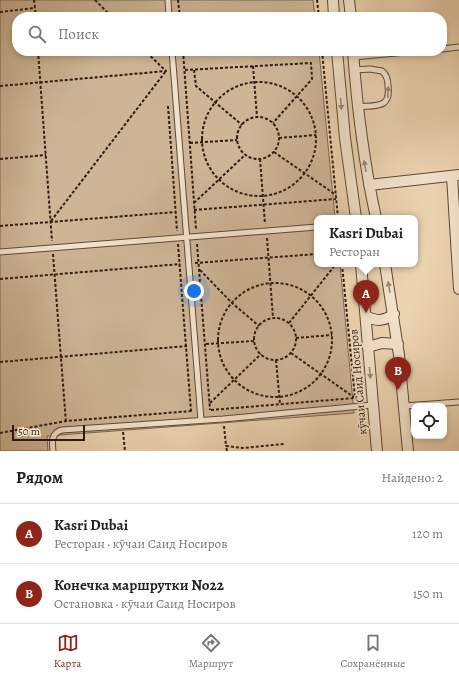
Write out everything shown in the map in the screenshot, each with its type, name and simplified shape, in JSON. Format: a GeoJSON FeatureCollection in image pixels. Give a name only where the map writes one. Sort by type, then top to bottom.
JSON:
{"type":"FeatureCollection","features":[{"type":"Feature","properties":{"kind":"street"},"geometry":{"type":"LineString","coordinates":[[333,0],[334,12]]}},
{"type":"Feature","properties":{"kind":"street"},"geometry":{"type":"LineString","coordinates":[[349,0],[350,12]]}},
{"type":"Feature","properties":{"kind":"street"},"geometry":{"type":"LineString","coordinates":[[337,56],[344,138],[356,215]]}},
{"type":"Feature","properties":{"kind":"street"},"geometry":{"type":"LineString","coordinates":[[353,56],[358,107],[369,185],[375,215]]}},
{"type":"Feature","properties":{"kind":"street"},"geometry":{"type":"LineString","coordinates":[[339,76],[355,72]]}},
{"type":"Feature","properties":{"kind":"street"},"geometry":{"type":"LineString","coordinates":[[369,185],[455,175],[459,289]]}},
{"type":"Feature","properties":{"kind":"street","name":"кӯчаи Саид Носиров"},"geometry":{"type":"LineString","coordinates":[[361,267],[376,451]]}},
{"type":"Feature","properties":{"kind":"street"},"geometry":{"type":"LineString","coordinates":[[386,267],[398,344],[408,451]]}},
{"type":"Feature","properties":{"kind":"street"},"geometry":{"type":"LineString","coordinates":[[366,316],[372,320],[380,321],[394,314]]}},
{"type":"Feature","properties":{"kind":"street"},"geometry":{"type":"LineString","coordinates":[[368,347],[388,343],[398,344]]}},
{"type":"Feature","properties":{"kind":"lane"},"geometry":{"type":"LineString","coordinates":[[168,0],[169,12]]}},
{"type":"Feature","properties":{"kind":"lane"},"geometry":{"type":"LineString","coordinates":[[447,48],[459,47]]}},
{"type":"Feature","properties":{"kind":"lane"},"geometry":{"type":"LineString","coordinates":[[172,56],[201,420]]}},
{"type":"Feature","properties":{"kind":"lane"},"geometry":{"type":"LineString","coordinates":[[355,72],[370,69],[382,71],[387,76],[388,87],[388,97],[385,103],[380,105],[358,107]]}},
{"type":"Feature","properties":{"kind":"lane"},"geometry":{"type":"LineString","coordinates":[[0,252],[314,227]]}},
{"type":"Feature","properties":{"kind":"lane"},"geometry":{"type":"LineString","coordinates":[[404,406],[459,402]]}},
{"type":"Feature","properties":{"kind":"lane"},"geometry":{"type":"LineString","coordinates":[[53,451],[53,437],[59,431],[223,419],[373,405]]}},
{"type":"Feature","properties":{"kind":"path"},"geometry":{"type":"LineString","coordinates":[[34,0],[35,12]]}},
{"type":"Feature","properties":{"kind":"path"},"geometry":{"type":"LineString","coordinates":[[95,0],[107,12]]}},
{"type":"Feature","properties":{"kind":"path"},"geometry":{"type":"LineString","coordinates":[[178,0],[179,12]]}},
{"type":"Feature","properties":{"kind":"path"},"geometry":{"type":"LineString","coordinates":[[317,0],[318,12]]}},
{"type":"Feature","properties":{"kind":"path"},"geometry":{"type":"LineString","coordinates":[[0,12],[35,8]]}},
{"type":"Feature","properties":{"kind":"path"},"geometry":{"type":"LineString","coordinates":[[151,56],[166,71]]}},
{"type":"Feature","properties":{"kind":"path"},"geometry":{"type":"LineString","coordinates":[[322,56],[338,215]]}},
{"type":"Feature","properties":{"kind":"path"},"geometry":{"type":"LineString","coordinates":[[185,70],[311,63],[312,79],[273,123]]}},
{"type":"Feature","properties":{"kind":"path"},"geometry":{"type":"LineString","coordinates":[[253,66],[257,117]]}},
{"type":"Feature","properties":{"kind":"path"},"geometry":{"type":"LineString","coordinates":[[194,70],[196,86],[242,125]]}},
{"type":"Feature","properties":{"kind":"path"},"geometry":{"type":"LineString","coordinates":[[0,86],[166,71]]}},
{"type":"Feature","properties":{"kind":"path"},"geometry":{"type":"LineString","coordinates":[[50,222],[166,71]]}},
{"type":"Feature","properties":{"kind":"path"},"geometry":{"type":"LineString","coordinates":[[254,81],[264,81],[277,84],[297,96],[310,114],[316,135],[313,157],[304,174],[296,183],[289,188],[272,195],[254,196],[236,192],[219,180],[207,164],[202,143],[204,121],[214,102],[221,95],[236,86],[254,81]]}},
{"type":"Feature","properties":{"kind":"path"},"geometry":{"type":"LineString","coordinates":[[257,117],[273,123],[276,127],[279,138],[279,143],[274,152],[266,158],[260,159],[255,159],[245,155],[237,140],[239,130],[242,125],[251,118],[257,117]]}},
{"type":"Feature","properties":{"kind":"path"},"geometry":{"type":"LineString","coordinates":[[279,138],[316,135]]}},
{"type":"Feature","properties":{"kind":"path"},"geometry":{"type":"LineString","coordinates":[[190,143],[237,140]]}},
{"type":"Feature","properties":{"kind":"path"},"geometry":{"type":"LineString","coordinates":[[274,152],[336,195]]}},
{"type":"Feature","properties":{"kind":"path"},"geometry":{"type":"LineString","coordinates":[[0,159],[46,155]]}},
{"type":"Feature","properties":{"kind":"path"},"geometry":{"type":"LineString","coordinates":[[194,203],[245,155]]}},
{"type":"Feature","properties":{"kind":"path"},"geometry":{"type":"LineString","coordinates":[[0,226],[336,199]]}},
{"type":"Feature","properties":{"kind":"path"},"geometry":{"type":"LineString","coordinates":[[0,279],[314,254]]}},
{"type":"Feature","properties":{"kind":"path"},"geometry":{"type":"LineString","coordinates":[[288,323],[334,267]]}},
{"type":"Feature","properties":{"kind":"path"},"geometry":{"type":"LineString","coordinates":[[342,267],[356,407]]}},
{"type":"Feature","properties":{"kind":"path"},"geometry":{"type":"LineString","coordinates":[[199,269],[259,326]]}},
{"type":"Feature","properties":{"kind":"path"},"geometry":{"type":"LineString","coordinates":[[270,282],[292,285],[312,295],[326,313],[332,335],[330,357],[321,374],[314,382],[302,391],[287,396],[272,397],[256,394],[242,387],[234,380],[226,368],[222,360],[218,343],[222,317],[232,302],[249,289],[270,282]]}},
{"type":"Feature","properties":{"kind":"path"},"geometry":{"type":"LineString","coordinates":[[273,318],[278,318],[288,323],[295,332],[296,338],[296,343],[291,353],[282,359],[268,359],[257,350],[254,341],[254,335],[259,326],[263,322],[273,318]]}},
{"type":"Feature","properties":{"kind":"path"},"geometry":{"type":"LineString","coordinates":[[296,338],[332,335]]}},
{"type":"Feature","properties":{"kind":"path"},"geometry":{"type":"LineString","coordinates":[[206,344],[254,341]]}},
{"type":"Feature","properties":{"kind":"path"},"geometry":{"type":"LineString","coordinates":[[0,362],[187,346]]}},
{"type":"Feature","properties":{"kind":"path"},"geometry":{"type":"LineString","coordinates":[[291,353],[355,398]]}},
{"type":"Feature","properties":{"kind":"path"},"geometry":{"type":"LineString","coordinates":[[210,403],[261,354]]}},
{"type":"Feature","properties":{"kind":"path"},"geometry":{"type":"LineString","coordinates":[[276,360],[280,404]]}},
{"type":"Feature","properties":{"kind":"path"},"geometry":{"type":"LineString","coordinates":[[0,433],[66,421],[355,398]]}},
{"type":"Feature","properties":{"kind":"path"},"geometry":{"type":"LineString","coordinates":[[223,419],[227,451]]}},
{"type":"Feature","properties":{"kind":"path"},"geometry":{"type":"LineString","coordinates":[[123,426],[125,451]]}},
{"type":"Feature","properties":{"kind":"path"},"geometry":{"type":"LineString","coordinates":[[226,446],[243,448],[284,444]]}},
{"type":"Feature","properties":{"kind":"shaded area"},"geometry":{"type":"Polygon","coordinates":[[[0,0],[313,0],[314,12],[12,12],[12,56],[319,56],[335,215],[314,215],[314,267],[340,267],[354,413],[47,436],[48,451],[0,451],[0,0]]]}},
{"type":"Feature","properties":{"kind":"place","name":"Kasri Dubai"},"geometry":{"type":"Point","coordinates":[366,313]}},
{"type":"Feature","properties":{"kind":"place","name":"Конечка маршрутки No22"},"geometry":{"type":"Point","coordinates":[398,390]}}]}
